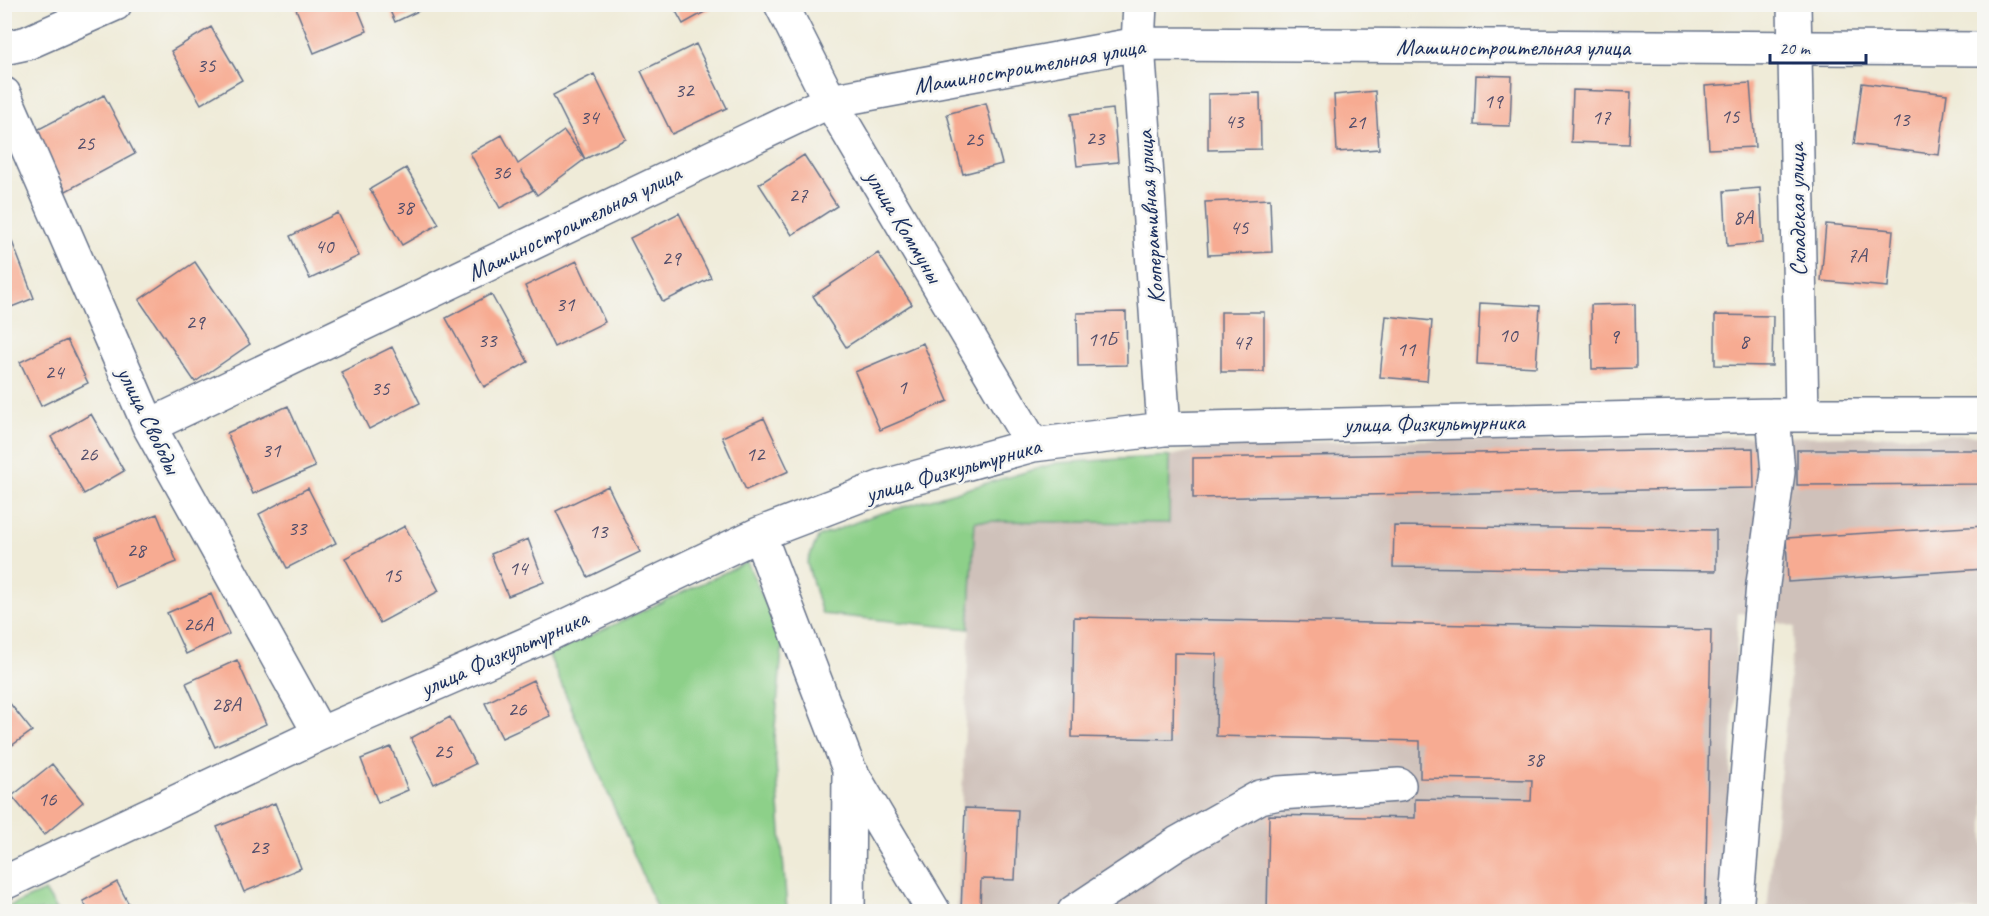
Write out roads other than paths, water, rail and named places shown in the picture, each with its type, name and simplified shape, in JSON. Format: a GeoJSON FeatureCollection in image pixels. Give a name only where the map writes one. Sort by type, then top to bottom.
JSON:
{"type":"FeatureCollection","features":[{"type":"Feature","properties":{"kind":"street"},"geometry":{"type":"LineString","coordinates":[[4,48],[27,43],[115,4]]}},
{"type":"Feature","properties":{"kind":"street","name":"улица Коммуны"},"geometry":{"type":"LineString","coordinates":[[780,4],[830,101],[1033,445]]}},
{"type":"Feature","properties":{"kind":"street","name":"Кооперативная улица"},"geometry":{"type":"LineString","coordinates":[[1140,4],[1138,44],[1164,429]]}},
{"type":"Feature","properties":{"kind":"street","name":"Складская улица"},"geometry":{"type":"LineString","coordinates":[[1736,912],[1763,584],[1788,415],[1794,4]]}},
{"type":"Feature","properties":{"kind":"street","name":"Машиностроительная улица"},"geometry":{"type":"LineString","coordinates":[[149,426],[830,101],[1138,44],[1984,49]]}},
{"type":"Feature","properties":{"kind":"street","name":"улица Свободы"},"geometry":{"type":"LineString","coordinates":[[4,94],[149,426],[320,734]]}},
{"type":"Feature","properties":{"kind":"street","name":"улица Физкультурника"},"geometry":{"type":"LineString","coordinates":[[4,883],[320,734],[546,636],[759,534],[882,487],[1033,445],[1164,429],[1788,415],[1984,415]]}},
{"type":"Feature","properties":{"kind":"street"},"geometry":{"type":"LineString","coordinates":[[759,534],[849,769],[934,912]]}},
{"type":"Feature","properties":{"kind":"street"},"geometry":{"type":"LineString","coordinates":[[849,769],[849,912]]}},
{"type":"Feature","properties":{"kind":"street"},"geometry":{"type":"LineString","coordinates":[[1074,912],[1178,843],[1260,797],[1279,793],[1399,785]]}}]}
